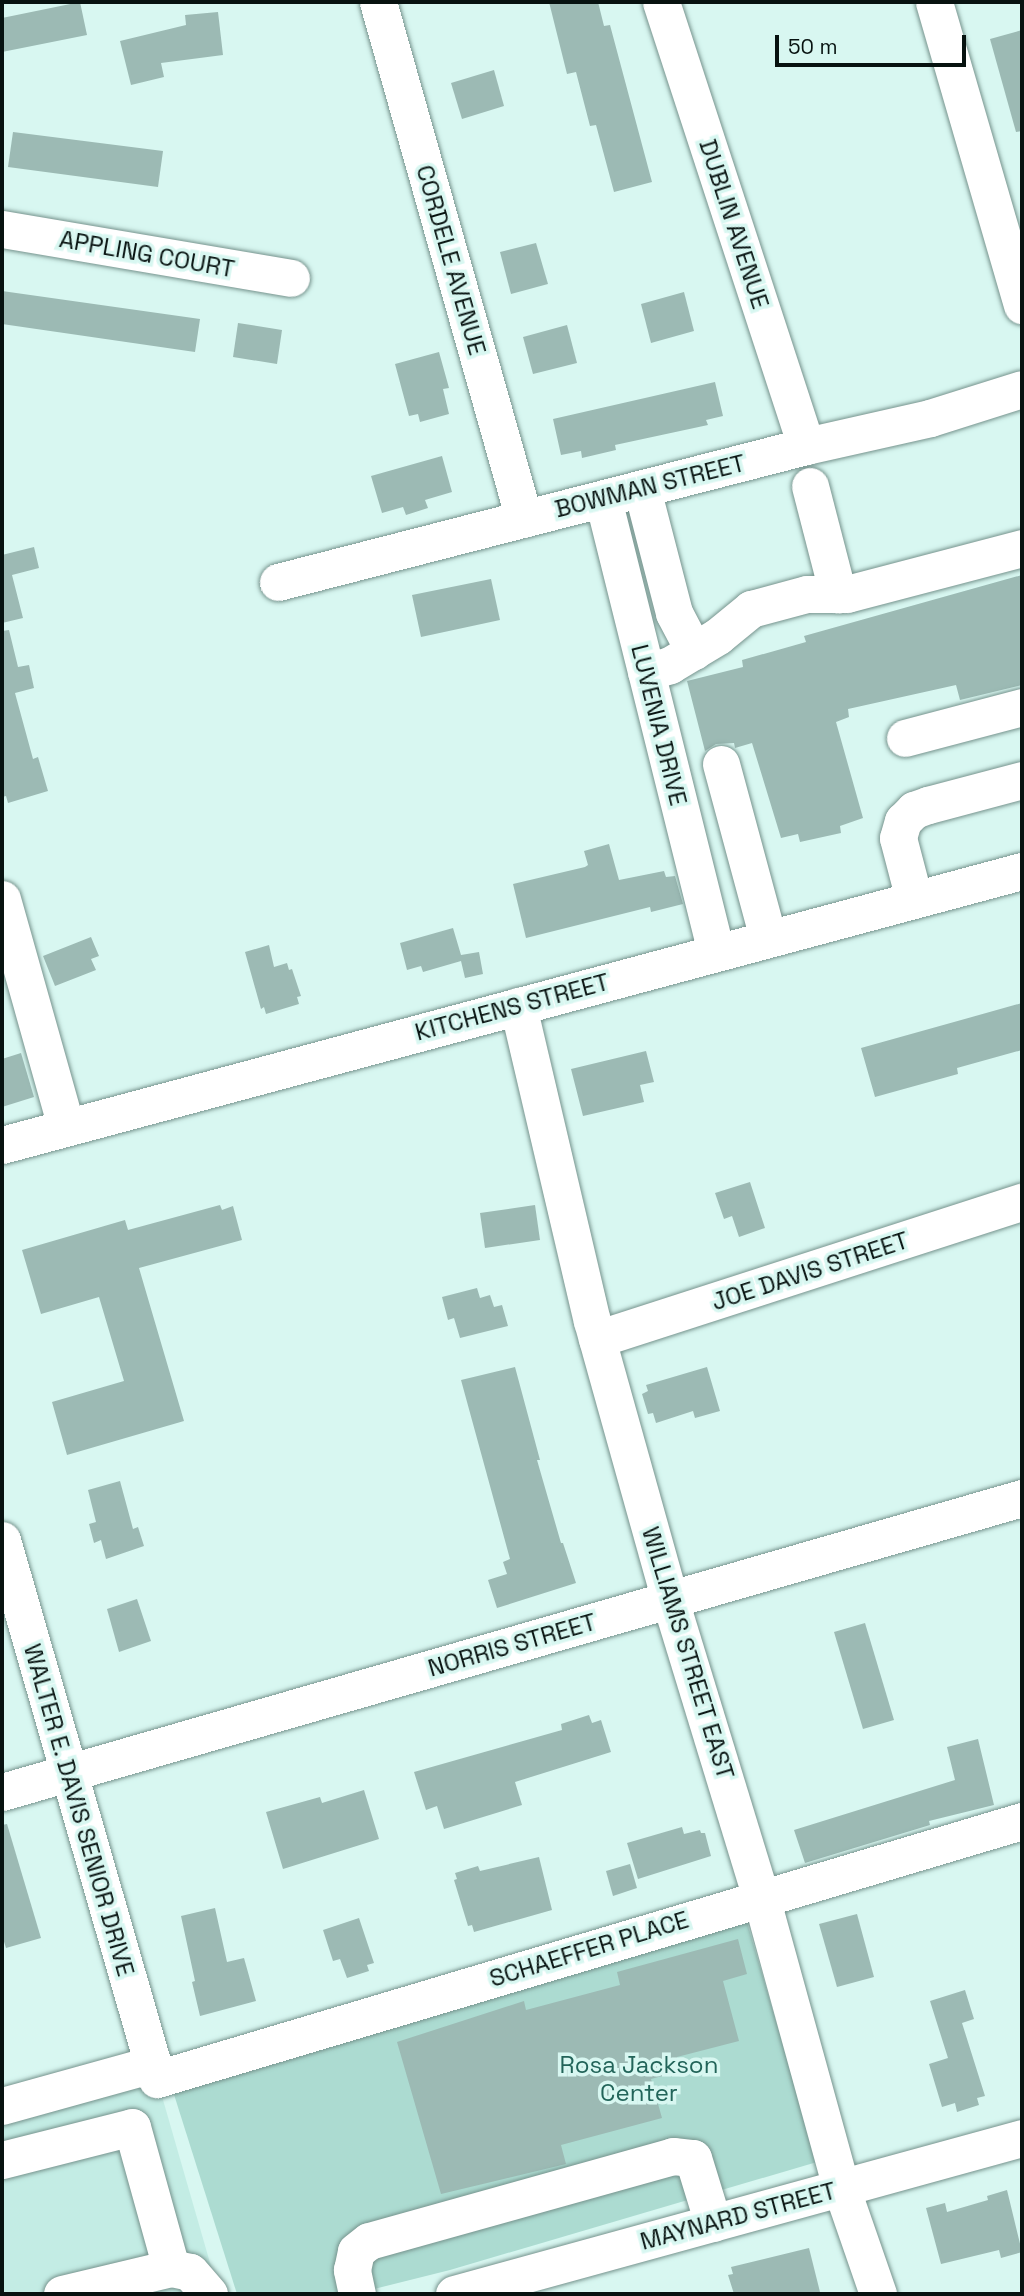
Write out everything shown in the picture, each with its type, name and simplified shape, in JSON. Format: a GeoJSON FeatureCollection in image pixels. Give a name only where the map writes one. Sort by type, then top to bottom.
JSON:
{"type":"FeatureCollection","features":[{"type":"Feature","properties":{"kind":"street","name":"CORDELE AVENUE"},"geometry":{"type":"LineString","coordinates":[[378,2],[524,519]]}},
{"type":"Feature","properties":{"kind":"street","name":"DUBLIN AVENUE"},"geometry":{"type":"LineString","coordinates":[[662,2],[806,446]]}},
{"type":"Feature","properties":{"kind":"street"},"geometry":{"type":"LineString","coordinates":[[934,2],[1022,305]]}},
{"type":"Feature","properties":{"kind":"street","name":"APPLING COURT"},"geometry":{"type":"LineString","coordinates":[[2,229],[291,278]]}},
{"type":"Feature","properties":{"kind":"street","name":"BOWMAN STREET"},"geometry":{"type":"LineString","coordinates":[[278,582],[806,446],[930,418],[1022,389]]}},
{"type":"Feature","properties":{"kind":"street"},"geometry":{"type":"LineString","coordinates":[[810,486],[838,594]]}},
{"type":"Feature","properties":{"kind":"street"},"geometry":{"type":"LineString","coordinates":[[642,489],[674,613],[694,651]]}},
{"type":"Feature","properties":{"kind":"street","name":"LUVENIA DRIVE"},"geometry":{"type":"LineString","coordinates":[[603,499],[716,951]]}},
{"type":"Feature","properties":{"kind":"street"},"geometry":{"type":"LineString","coordinates":[[646,672],[670,665],[694,651],[718,636],[751,609],[807,594],[838,594],[1022,548]]}},
{"type":"Feature","properties":{"kind":"street"},"geometry":{"type":"LineString","coordinates":[[905,738],[1022,708]]}},
{"type":"Feature","properties":{"kind":"street"},"geometry":{"type":"LineString","coordinates":[[721,764],[768,938]]}},
{"type":"Feature","properties":{"kind":"street"},"geometry":{"type":"LineString","coordinates":[[914,900],[898,838],[903,821],[914,810],[928,804],[1022,780]]}},
{"type":"Feature","properties":{"kind":"street","name":"KITCHENS STREET"},"geometry":{"type":"LineString","coordinates":[[2,1145],[716,951],[1022,871]]}},
{"type":"Feature","properties":{"kind":"street"},"geometry":{"type":"LineString","coordinates":[[2,899],[66,1126]]}},
{"type":"Feature","properties":{"kind":"street","name":"WILLIAMS STREET EAST"},"geometry":{"type":"LineString","coordinates":[[518,1006],[597,1339],[670,1600],[761,1897],[841,2187],[878,2294]]}},
{"type":"Feature","properties":{"kind":"street","name":"JOE DAVIS STREET"},"geometry":{"type":"LineString","coordinates":[[597,1339],[1022,1202]]}},
{"type":"Feature","properties":{"kind":"street","name":"NORRIS STREET"},"geometry":{"type":"LineString","coordinates":[[2,1792],[1022,1498]]}},
{"type":"Feature","properties":{"kind":"street","name":"WALTER E. DAVIS SENIOR DRIVE"},"geometry":{"type":"LineString","coordinates":[[2,1540],[155,2071]]}},
{"type":"Feature","properties":{"kind":"street","name":"SCHAEFFER PLACE"},"geometry":{"type":"LineString","coordinates":[[2,2106],[155,2071],[1022,1821]]}},
{"type":"Feature","properties":{"kind":"street"},"geometry":{"type":"LineString","coordinates":[[2,2160],[132,2127],[171,2268]]}},
{"type":"Feature","properties":{"kind":"street","name":"MAYNARD STREET"},"geometry":{"type":"LineString","coordinates":[[454,2294],[1022,2138]]}},
{"type":"Feature","properties":{"kind":"street"},"geometry":{"type":"LineString","coordinates":[[357,2294],[352,2270],[356,2251],[369,2241],[673,2156],[693,2158],[713,2222]]}},
{"type":"Feature","properties":{"kind":"street"},"geometry":{"type":"LineString","coordinates":[[62,2294],[171,2268],[190,2272],[209,2294]]}},
{"type":"Feature","properties":{"kind":"shaded area"},"geometry":{"type":"Polygon","coordinates":[[[157,2079],[219,2294],[2,2294],[2,2121],[157,2079]]]}},
{"type":"Feature","properties":{"kind":"green space","name":"Rosa Jackson Center"},"geometry":{"type":"Polygon","coordinates":[[[744,1912],[817,2162],[450,2270],[354,2294],[237,2294],[171,2085],[744,1912]]]}},
{"type":"Feature","properties":{"kind":"building"},"geometry":{"type":"Polygon","coordinates":[[[80,2],[87,35],[2,52],[2,18],[80,2]]]}},
{"type":"Feature","properties":{"kind":"building"},"geometry":{"type":"Polygon","coordinates":[[[549,2],[598,2],[604,26],[610,25],[652,182],[614,192],[596,125],[590,126],[576,72],[567,74],[549,2]]]}},
{"type":"Feature","properties":{"kind":"building"},"geometry":{"type":"Polygon","coordinates":[[[218,12],[223,55],[161,63],[164,77],[131,85],[120,41],[186,25],[185,15],[218,12]]]}},
{"type":"Feature","properties":{"kind":"building"},"geometry":{"type":"Polygon","coordinates":[[[1022,30],[1022,131],[1016,132],[990,39],[1022,30]]]}},
{"type":"Feature","properties":{"kind":"building"},"geometry":{"type":"Polygon","coordinates":[[[494,70],[504,106],[462,119],[451,83],[494,70]]]}},
{"type":"Feature","properties":{"kind":"building"},"geometry":{"type":"Polygon","coordinates":[[[13,132],[163,151],[158,187],[8,167],[13,132]]]}},
{"type":"Feature","properties":{"kind":"building"},"geometry":{"type":"Polygon","coordinates":[[[536,243],[548,284],[511,294],[500,252],[536,243]]]}},
{"type":"Feature","properties":{"kind":"building"},"geometry":{"type":"Polygon","coordinates":[[[2,291],[200,319],[195,352],[2,324],[2,291]]]}},
{"type":"Feature","properties":{"kind":"building"},"geometry":{"type":"Polygon","coordinates":[[[684,292],[694,331],[651,343],[641,304],[684,292]]]}},
{"type":"Feature","properties":{"kind":"building"},"geometry":{"type":"Polygon","coordinates":[[[238,323],[282,330],[277,364],[233,357],[238,323]]]}},
{"type":"Feature","properties":{"kind":"building"},"geometry":{"type":"Polygon","coordinates":[[[567,325],[577,363],[533,374],[523,337],[567,325]]]}},
{"type":"Feature","properties":{"kind":"building"},"geometry":{"type":"Polygon","coordinates":[[[439,352],[449,388],[443,389],[449,414],[420,422],[418,414],[409,416],[395,364],[439,352]]]}},
{"type":"Feature","properties":{"kind":"building"},"geometry":{"type":"Polygon","coordinates":[[[715,382],[723,416],[706,420],[708,425],[615,445],[616,450],[582,458],[581,451],[561,455],[553,419],[715,382]]]}},
{"type":"Feature","properties":{"kind":"building"},"geometry":{"type":"Polygon","coordinates":[[[442,456],[452,492],[425,500],[428,508],[406,515],[403,507],[382,513],[371,476],[442,456]]]}},
{"type":"Feature","properties":{"kind":"building"},"geometry":{"type":"Polygon","coordinates":[[[34,547],[39,568],[12,575],[23,618],[2,623],[2,555],[34,547]]]}},
{"type":"Feature","properties":{"kind":"building"},"geometry":{"type":"Polygon","coordinates":[[[1022,575],[1022,685],[960,700],[956,685],[848,709],[849,717],[836,722],[863,818],[840,826],[841,833],[800,842],[798,834],[781,838],[752,743],[735,748],[734,743],[716,744],[705,751],[687,681],[743,667],[742,660],[806,642],[804,636],[1022,575]]]}},
{"type":"Feature","properties":{"kind":"building"},"geometry":{"type":"Polygon","coordinates":[[[491,579],[500,620],[421,637],[412,595],[491,579]]]}},
{"type":"Feature","properties":{"kind":"building"},"geometry":{"type":"Polygon","coordinates":[[[9,630],[18,667],[29,665],[34,688],[15,693],[33,759],[38,757],[48,791],[8,803],[6,796],[2,797],[2,631],[9,630]]]}},
{"type":"Feature","properties":{"kind":"building"},"geometry":{"type":"Polygon","coordinates":[[[609,844],[619,880],[664,871],[666,877],[675,876],[683,904],[651,912],[650,907],[526,938],[513,884],[585,867],[588,865],[584,851],[609,844]]]}},
{"type":"Feature","properties":{"kind":"building"},"geometry":{"type":"Polygon","coordinates":[[[453,928],[461,955],[479,952],[483,974],[465,978],[461,961],[423,972],[421,966],[407,970],[400,943],[453,928]]]}},
{"type":"Feature","properties":{"kind":"building"},"geometry":{"type":"Polygon","coordinates":[[[91,937],[99,956],[91,959],[96,970],[55,986],[43,956],[91,937]]]}},
{"type":"Feature","properties":{"kind":"building"},"geometry":{"type":"Polygon","coordinates":[[[269,945],[274,967],[287,963],[289,970],[292,969],[301,996],[297,997],[299,1004],[266,1014],[264,1007],[261,1009],[245,952],[269,945]]]}},
{"type":"Feature","properties":{"kind":"building"},"geometry":{"type":"Polygon","coordinates":[[[1022,1003],[1022,1050],[957,1068],[958,1074],[875,1097],[861,1048],[1022,1003]]]}},
{"type":"Feature","properties":{"kind":"building"},"geometry":{"type":"Polygon","coordinates":[[[646,1051],[654,1082],[640,1085],[644,1102],[583,1116],[571,1069],[646,1051]]]}},
{"type":"Feature","properties":{"kind":"building"},"geometry":{"type":"Polygon","coordinates":[[[21,1053],[34,1097],[2,1107],[2,1059],[21,1053]]]}},
{"type":"Feature","properties":{"kind":"building"},"geometry":{"type":"Polygon","coordinates":[[[750,1182],[765,1228],[739,1237],[732,1216],[724,1219],[715,1193],[750,1182]]]}},
{"type":"Feature","properties":{"kind":"building"},"geometry":{"type":"Polygon","coordinates":[[[220,1205],[222,1210],[233,1206],[242,1240],[139,1268],[184,1421],[67,1455],[52,1402],[124,1381],[99,1297],[41,1314],[22,1250],[125,1220],[128,1230],[220,1205]]]}},
{"type":"Feature","properties":{"kind":"building"},"geometry":{"type":"Polygon","coordinates":[[[535,1205],[540,1240],[485,1248],[480,1213],[535,1205]]]}},
{"type":"Feature","properties":{"kind":"building"},"geometry":{"type":"Polygon","coordinates":[[[477,1288],[480,1298],[490,1295],[494,1307],[502,1305],[508,1326],[460,1338],[454,1318],[448,1320],[442,1297],[477,1288]]]}},
{"type":"Feature","properties":{"kind":"building"},"geometry":{"type":"Polygon","coordinates":[[[515,1367],[540,1460],[537,1460],[561,1543],[576,1583],[497,1608],[488,1580],[507,1574],[503,1562],[510,1559],[461,1380],[515,1367]]]}},
{"type":"Feature","properties":{"kind":"building"},"geometry":{"type":"Polygon","coordinates":[[[707,1367],[720,1411],[695,1418],[693,1411],[656,1423],[653,1413],[648,1414],[642,1394],[648,1391],[646,1385],[707,1367]]]}},
{"type":"Feature","properties":{"kind":"building"},"geometry":{"type":"Polygon","coordinates":[[[120,1481],[133,1529],[138,1527],[144,1546],[106,1559],[101,1540],[94,1543],[89,1524],[96,1522],[88,1490],[120,1481]]]}},
{"type":"Feature","properties":{"kind":"building"},"geometry":{"type":"Polygon","coordinates":[[[137,1599],[151,1641],[119,1652],[107,1609],[137,1599]]]}},
{"type":"Feature","properties":{"kind":"building"},"geometry":{"type":"Polygon","coordinates":[[[865,1623],[894,1720],[863,1729],[834,1632],[865,1623]]]}},
{"type":"Feature","properties":{"kind":"building"},"geometry":{"type":"Polygon","coordinates":[[[589,1715],[592,1723],[601,1720],[611,1752],[515,1782],[522,1805],[444,1829],[437,1806],[426,1810],[414,1772],[562,1730],[561,1724],[589,1715]]]}},
{"type":"Feature","properties":{"kind":"building"},"geometry":{"type":"Polygon","coordinates":[[[978,1739],[994,1805],[929,1821],[930,1825],[805,1863],[794,1830],[955,1780],[947,1747],[978,1739]]]}},
{"type":"Feature","properties":{"kind":"building"},"geometry":{"type":"Polygon","coordinates":[[[364,1790],[379,1839],[283,1869],[266,1812],[320,1797],[322,1803],[364,1790]]]}},
{"type":"Feature","properties":{"kind":"building"},"geometry":{"type":"Polygon","coordinates":[[[7,1824],[41,1938],[6,1948],[2,1935],[2,1825],[7,1824]]]}},
{"type":"Feature","properties":{"kind":"building"},"geometry":{"type":"Polygon","coordinates":[[[682,1827],[684,1834],[700,1830],[705,1833],[711,1856],[638,1879],[627,1843],[682,1827]]]}},
{"type":"Feature","properties":{"kind":"building"},"geometry":{"type":"Polygon","coordinates":[[[539,1857],[552,1910],[474,1932],[472,1925],[468,1926],[454,1880],[457,1879],[455,1873],[478,1866],[480,1871],[539,1857]]]}},
{"type":"Feature","properties":{"kind":"building"},"geometry":{"type":"Polygon","coordinates":[[[630,1864],[637,1888],[613,1896],[606,1871],[630,1864]]]}},
{"type":"Feature","properties":{"kind":"building"},"geometry":{"type":"Polygon","coordinates":[[[215,1908],[227,1962],[244,1958],[256,2001],[200,2016],[181,1916],[215,1908]]]}},
{"type":"Feature","properties":{"kind":"building"},"geometry":{"type":"Polygon","coordinates":[[[857,1914],[874,1977],[837,1987],[819,1924],[857,1914]]]}},
{"type":"Feature","properties":{"kind":"building"},"geometry":{"type":"Polygon","coordinates":[[[359,1918],[374,1963],[367,1965],[369,1971],[347,1978],[340,1959],[333,1961],[323,1930],[359,1918]]]}},
{"type":"Feature","properties":{"kind":"building"},"geometry":{"type":"Polygon","coordinates":[[[738,1939],[747,1974],[723,1981],[739,2041],[677,2057],[681,2071],[651,2079],[662,2118],[561,2145],[566,2164],[441,2194],[397,2042],[524,2001],[526,2010],[620,1985],[617,1972],[738,1939]]]}},
{"type":"Feature","properties":{"kind":"building"},"geometry":{"type":"Polygon","coordinates":[[[965,1990],[974,2019],[962,2023],[985,2096],[977,2098],[979,2105],[957,2112],[955,2103],[942,2107],[929,2064],[948,2058],[930,2001],[965,1990]]]}},
{"type":"Feature","properties":{"kind":"building"},"geometry":{"type":"Polygon","coordinates":[[[1007,2190],[1022,2252],[1001,2258],[999,2250],[941,2264],[926,2208],[945,2203],[947,2212],[988,2200],[987,2196],[1007,2190]]]}},
{"type":"Feature","properties":{"kind":"building"},"geometry":{"type":"Polygon","coordinates":[[[809,2248],[820,2292],[734,2294],[728,2275],[733,2274],[731,2267],[809,2248]]]}}]}
